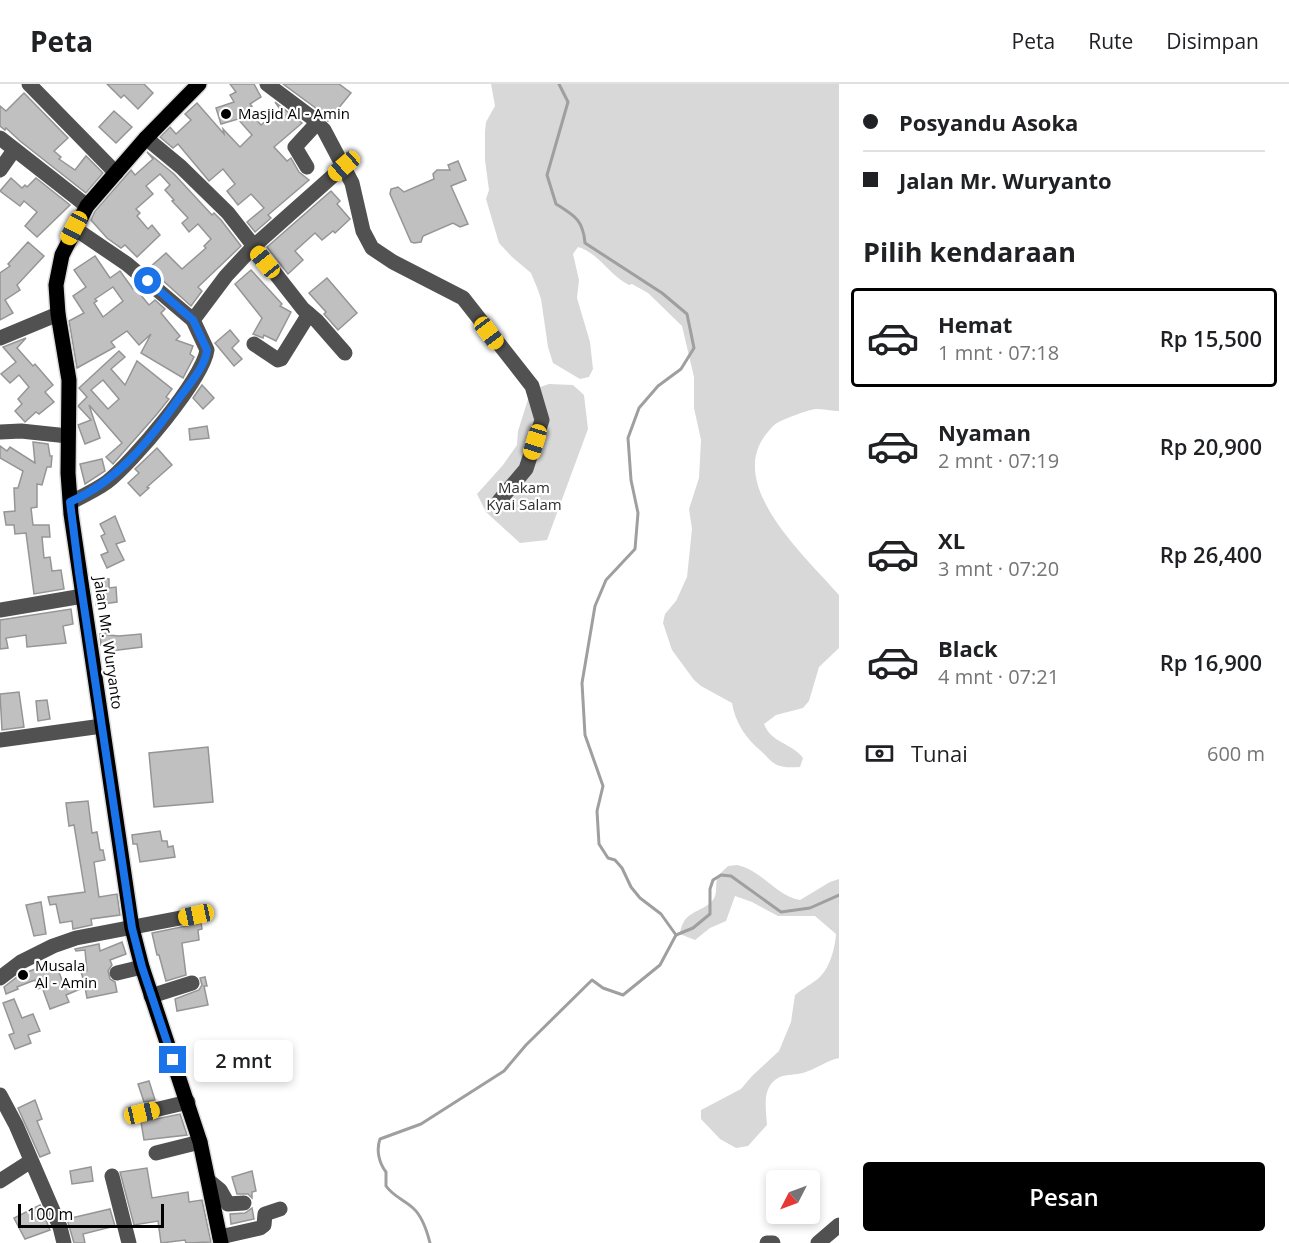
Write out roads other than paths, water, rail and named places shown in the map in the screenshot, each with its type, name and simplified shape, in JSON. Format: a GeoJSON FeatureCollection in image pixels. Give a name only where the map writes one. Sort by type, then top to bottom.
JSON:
{"type":"FeatureCollection","features":[{"type":"Feature","properties":{"kind":"main road","name":"Jalan Mr. Wuryanto"},"geometry":{"type":"LineString","coordinates":[[199,84],[146,138],[87,206],[67,242],[59,267],[57,285],[58,314],[69,380],[70,502],[132,928],[142,967],[200,1142],[220,1240]]}},
{"type":"Feature","properties":{"kind":"street"},"geometry":{"type":"LineString","coordinates":[[267,84],[324,130],[352,183],[363,231],[372,248],[393,262],[463,298],[532,386],[542,420],[526,470],[499,501]]}},
{"type":"Feature","properties":{"kind":"street"},"geometry":{"type":"LineString","coordinates":[[33,88],[116,173]]}},
{"type":"Feature","properties":{"kind":"street"},"geometry":{"type":"LineString","coordinates":[[307,167],[295,147],[317,123]]}},
{"type":"Feature","properties":{"kind":"street"},"geometry":{"type":"LineString","coordinates":[[0,138],[87,206]]}},
{"type":"Feature","properties":{"kind":"street"},"geometry":{"type":"LineString","coordinates":[[146,138],[181,167],[228,213],[253,247],[345,353]]}},
{"type":"Feature","properties":{"kind":"street"},"geometry":{"type":"LineString","coordinates":[[0,170],[14,150]]}},
{"type":"Feature","properties":{"kind":"street"},"geometry":{"type":"LineString","coordinates":[[193,320],[226,276],[253,247],[344,166]]}},
{"type":"Feature","properties":{"kind":"street"},"geometry":{"type":"LineString","coordinates":[[70,502],[89,494],[108,481],[135,456],[171,411],[198,371],[207,350],[193,320],[127,264],[74,228]]}},
{"type":"Feature","properties":{"kind":"street"},"geometry":{"type":"LineString","coordinates":[[0,338],[58,314]]}},
{"type":"Feature","properties":{"kind":"street"},"geometry":{"type":"LineString","coordinates":[[254,344],[278,360],[281,359],[309,314]]}},
{"type":"Feature","properties":{"kind":"street"},"geometry":{"type":"LineString","coordinates":[[0,432],[21,431],[68,436]]}},
{"type":"Feature","properties":{"kind":"street"},"geometry":{"type":"LineString","coordinates":[[0,610],[83,596]]}},
{"type":"Feature","properties":{"kind":"street"},"geometry":{"type":"LineString","coordinates":[[0,740],[102,726]]}},
{"type":"Feature","properties":{"kind":"street"},"geometry":{"type":"LineString","coordinates":[[0,978],[21,962],[53,946],[76,938],[196,915]]}},
{"type":"Feature","properties":{"kind":"street"},"geometry":{"type":"LineString","coordinates":[[117,973],[142,967]]}},
{"type":"Feature","properties":{"kind":"street"},"geometry":{"type":"LineString","coordinates":[[152,996],[192,983]]}},
{"type":"Feature","properties":{"kind":"street"},"geometry":{"type":"LineString","coordinates":[[0,1095],[16,1125],[60,1227],[64,1243]]}},
{"type":"Feature","properties":{"kind":"street"},"geometry":{"type":"LineString","coordinates":[[142,1113],[188,1102]]}},
{"type":"Feature","properties":{"kind":"street"},"geometry":{"type":"LineString","coordinates":[[156,1153],[200,1142]]}},
{"type":"Feature","properties":{"kind":"street"},"geometry":{"type":"LineString","coordinates":[[0,1181],[31,1161]]}},
{"type":"Feature","properties":{"kind":"street"},"geometry":{"type":"LineString","coordinates":[[112,1176],[129,1243]]}},
{"type":"Feature","properties":{"kind":"street"},"geometry":{"type":"LineString","coordinates":[[209,1180],[220,1190],[228,1204],[244,1203]]}},
{"type":"Feature","properties":{"kind":"street"},"geometry":{"type":"LineString","coordinates":[[220,1240],[260,1228],[264,1225],[265,1214],[280,1209]]}},
{"type":"Feature","properties":{"kind":"street"},"geometry":{"type":"LineString","coordinates":[[818,1243],[839,1225]]}},
{"type":"Feature","properties":{"kind":"street"},"geometry":{"type":"LineString","coordinates":[[767,1243],[773,1243]]}},
{"type":"Feature","properties":{"kind":"waterway"},"geometry":{"type":"LineString","coordinates":[[430,1243],[424,1224],[416,1211],[386,1186],[386,1172],[378,1152],[380,1139],[421,1124],[504,1071],[526,1045],[592,980],[603,988],[623,995],[660,965],[676,935],[661,914],[640,898],[631,887],[622,868],[615,860],[608,858],[599,844],[597,811],[603,786],[585,735],[582,683],[595,606],[606,580],[635,549],[638,513],[631,480],[628,438],[639,408],[658,386],[681,369],[694,348],[687,314],[662,293],[585,243],[577,219],[556,204],[547,175],[568,102],[559,84]]}},
{"type":"Feature","properties":{"kind":"waterway"},"geometry":{"type":"LineString","coordinates":[[676,935],[693,928],[710,914],[710,889],[713,880],[721,875],[731,876],[781,912],[810,908],[839,895]]}},
{"type":"Feature","properties":{"kind":"place","name":"Masjid Al - Amin"},"geometry":{"type":"Point","coordinates":[226,114]}},
{"type":"Feature","properties":{"kind":"place","name":"Musala Al - Amin"},"geometry":{"type":"Point","coordinates":[23,975]}},
{"type":"Feature","properties":{"kind":"park label","name":"Makam Kyai Salam"},"geometry":{"type":"Point","coordinates":[524,496]}}]}
